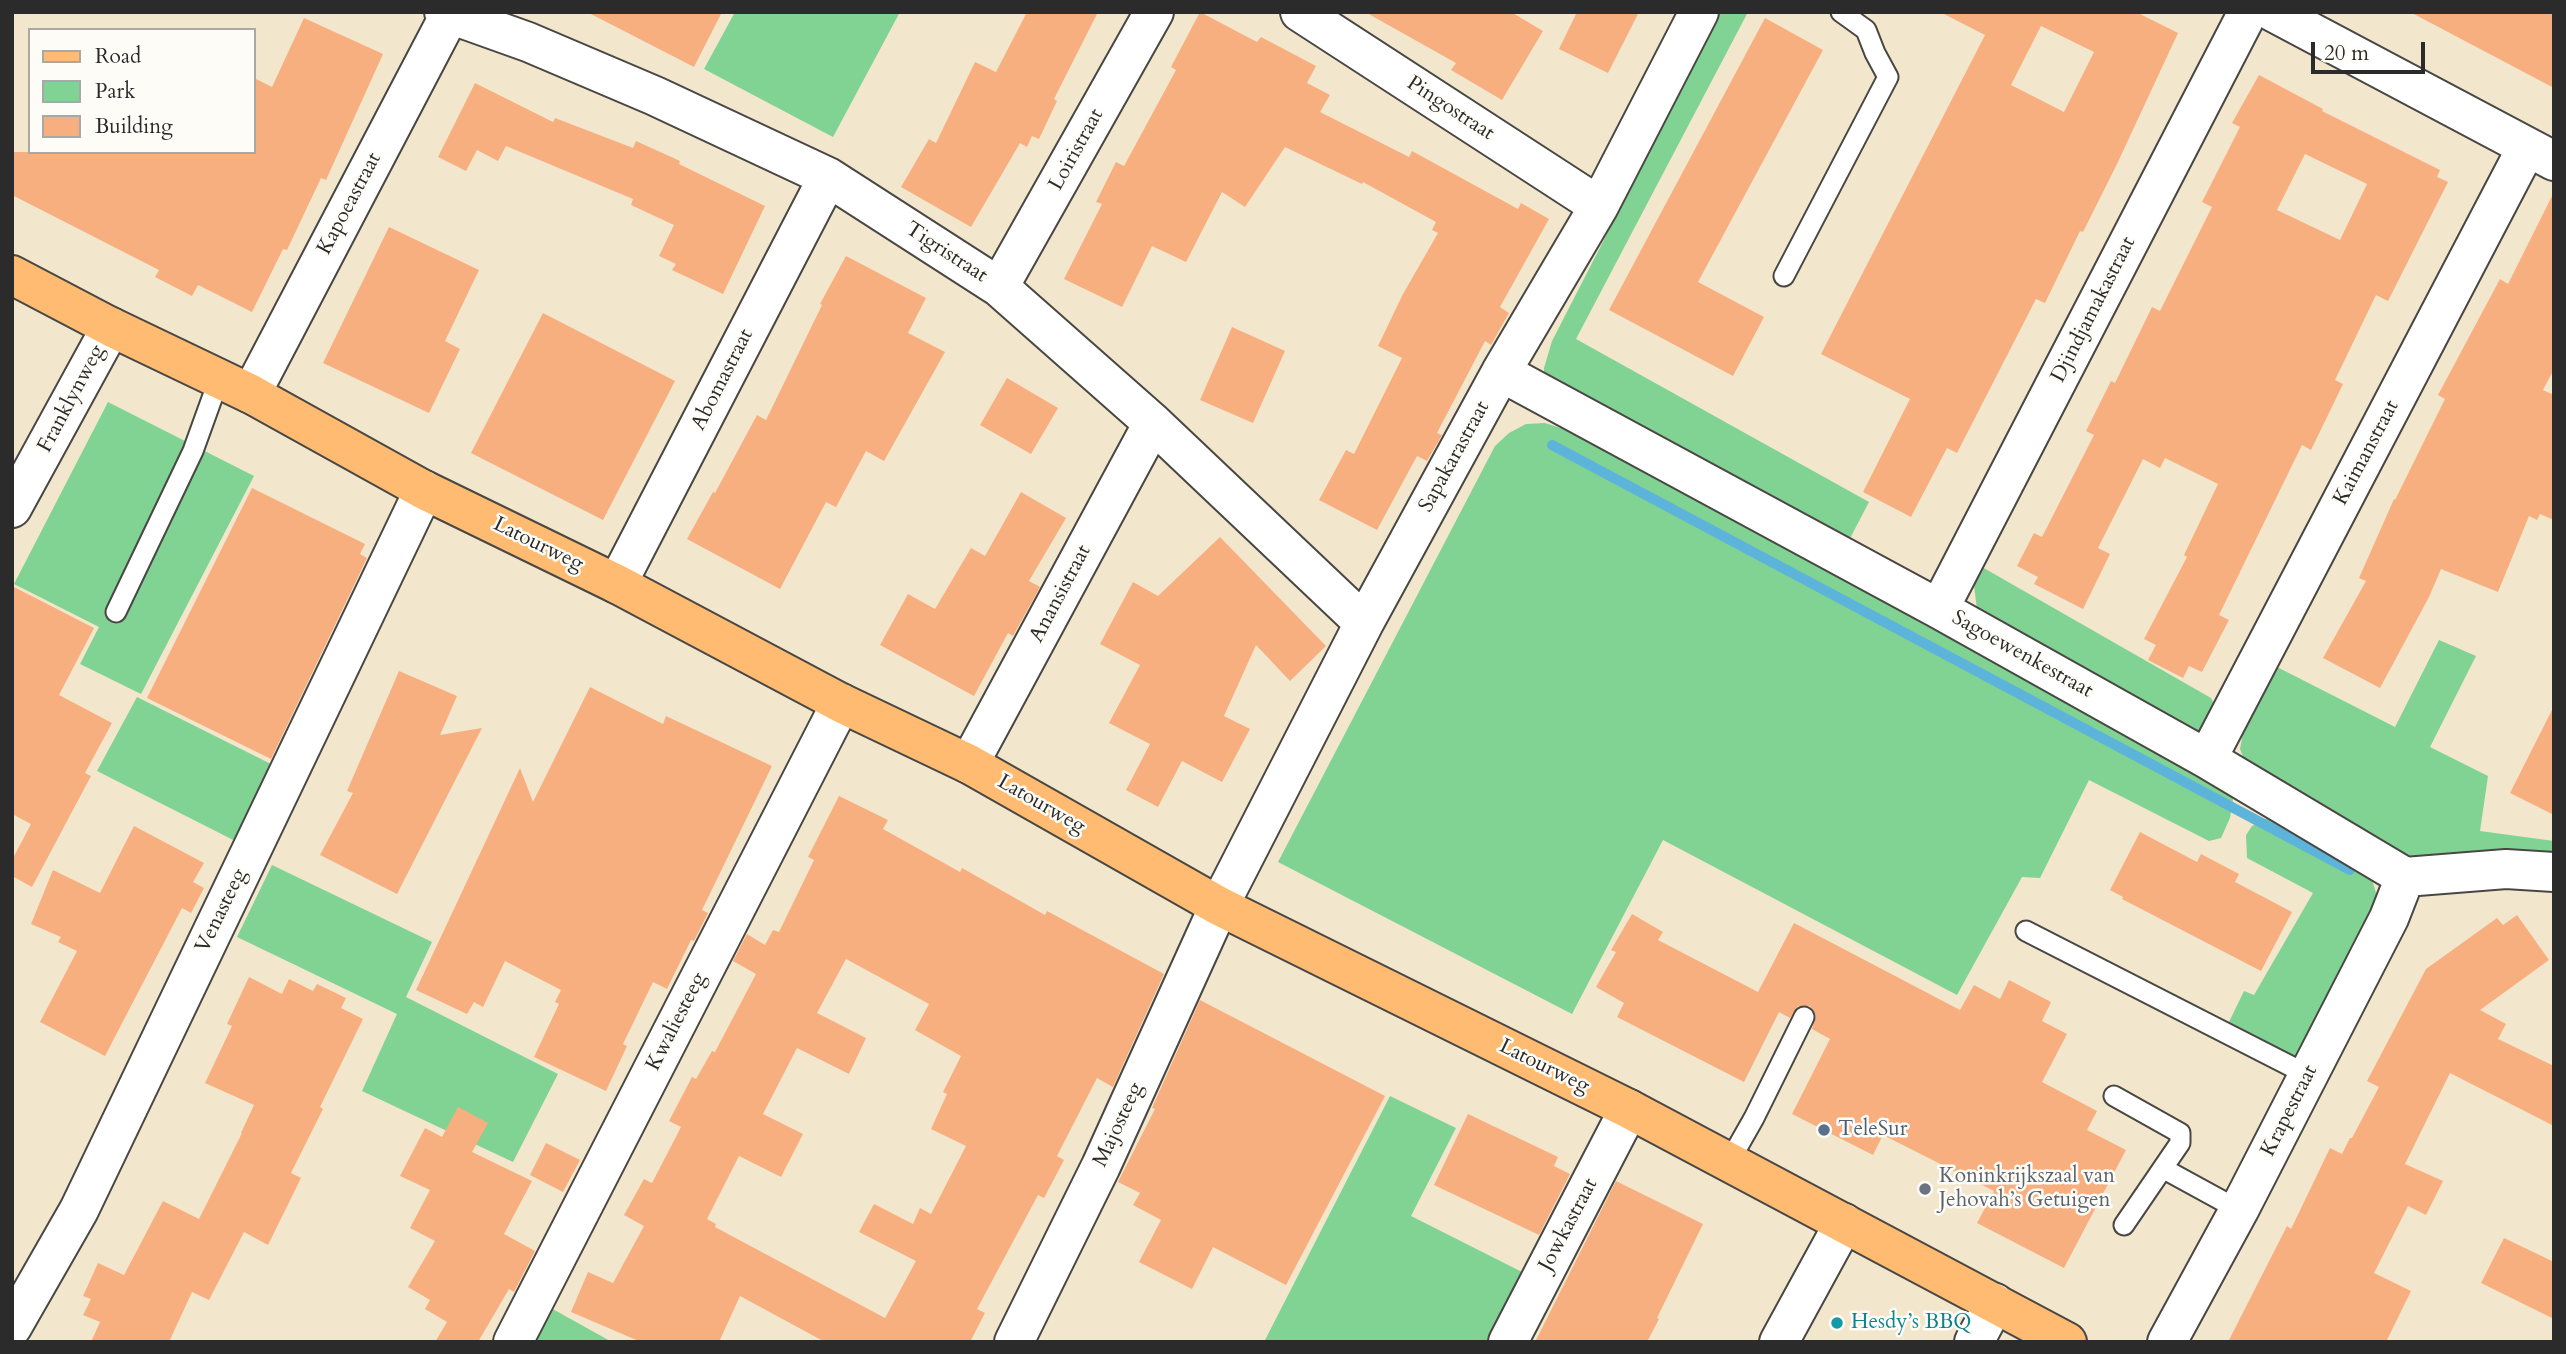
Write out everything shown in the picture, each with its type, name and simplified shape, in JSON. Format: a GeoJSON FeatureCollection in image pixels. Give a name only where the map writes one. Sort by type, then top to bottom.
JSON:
{"type":"FeatureCollection","features":[{"type":"Feature","properties":{"kind":"main road","name":"Latourweg"},"geometry":{"type":"LineString","coordinates":[[12,275],[235,387],[424,490],[617,584],[841,703],[969,764],[1219,906],[1629,1109],[2067,1342]]}},
{"type":"Feature","properties":{"kind":"street","name":"Loiristraat"},"geometry":{"type":"LineString","coordinates":[[999,287],[1154,12]]}},
{"type":"Feature","properties":{"kind":"street","name":"Pingostraat"},"geometry":{"type":"LineString","coordinates":[[1300,12],[1599,206]]}},
{"type":"Feature","properties":{"kind":"street","name":"Sapakarastraat"},"geometry":{"type":"LineString","coordinates":[[1219,906],[1364,623],[1501,372],[1599,206],[1699,12]]}},
{"type":"Feature","properties":{"kind":"street","name":"Djindjamakastraat"},"geometry":{"type":"LineString","coordinates":[[1939,609],[2248,12]]}},
{"type":"Feature","properties":{"kind":"street"},"geometry":{"type":"LineString","coordinates":[[2273,12],[2540,154]]}},
{"type":"Feature","properties":{"kind":"street","name":"Tigristraat"},"geometry":{"type":"LineString","coordinates":[[447,13],[528,42],[655,96],[828,177],[999,287],[1153,423],[1364,623]]}},
{"type":"Feature","properties":{"kind":"street","name":"Kapoeastraat"},"geometry":{"type":"LineString","coordinates":[[235,387],[447,13]]}},
{"type":"Feature","properties":{"kind":"street","name":"Kaimanstraat"},"geometry":{"type":"LineString","coordinates":[[2207,759],[2540,154]]}},
{"type":"Feature","properties":{"kind":"street","name":"Abomastraat"},"geometry":{"type":"LineString","coordinates":[[617,584],[828,177]]}},
{"type":"Feature","properties":{"kind":"street","name":"Franklynweg"},"geometry":{"type":"LineString","coordinates":[[12,508],[111,327]]}},
{"type":"Feature","properties":{"kind":"street","name":"Sagoewenkestraat"},"geometry":{"type":"LineString","coordinates":[[1501,372],[1939,609],[2207,759],[2405,877]]}},
{"type":"Feature","properties":{"kind":"street","name":"Anansistraat"},"geometry":{"type":"LineString","coordinates":[[969,764],[1153,423]]}},
{"type":"Feature","properties":{"kind":"street","name":"Venasteeg"},"geometry":{"type":"LineString","coordinates":[[12,1327],[79,1210],[424,490]]}},
{"type":"Feature","properties":{"kind":"street","name":"Kwaliesteeg"},"geometry":{"type":"LineString","coordinates":[[513,1342],[841,703]]}},
{"type":"Feature","properties":{"kind":"street"},"geometry":{"type":"LineString","coordinates":[[2405,877],[2506,869],[2554,872]]}},
{"type":"Feature","properties":{"kind":"street","name":"Krapestraat"},"geometry":{"type":"LineString","coordinates":[[2167,1342],[2239,1210],[2389,918],[2405,877]]}},
{"type":"Feature","properties":{"kind":"street","name":"Majosteeg"},"geometry":{"type":"LineString","coordinates":[[1014,1342],[1101,1166],[1219,906]]}},
{"type":"Feature","properties":{"kind":"street","name":"Jowkastraat"},"geometry":{"type":"LineString","coordinates":[[1508,1342],[1629,1109]]}},
{"type":"Feature","properties":{"kind":"street"},"geometry":{"type":"LineString","coordinates":[[1779,1342],[1844,1223]]}},
{"type":"Feature","properties":{"kind":"street"},"geometry":{"type":"LineString","coordinates":[[1974,1342],[1996,1303]]}},
{"type":"Feature","properties":{"kind":"lane"},"geometry":{"type":"LineString","coordinates":[[1784,275],[1888,77],[1866,30],[1841,12]]}},
{"type":"Feature","properties":{"kind":"lane"},"geometry":{"type":"LineString","coordinates":[[116,612],[193,451],[235,387]]}},
{"type":"Feature","properties":{"kind":"lane"},"geometry":{"type":"LineString","coordinates":[[2026,931],[2308,1075]]}},
{"type":"Feature","properties":{"kind":"lane"},"geometry":{"type":"LineString","coordinates":[[1729,1162],[1804,1017]]}},
{"type":"Feature","properties":{"kind":"lane"},"geometry":{"type":"LineString","coordinates":[[2114,1096],[2180,1133],[2180,1143],[2124,1225]]}},
{"type":"Feature","properties":{"kind":"lane"},"geometry":{"type":"LineString","coordinates":[[2164,1169],[2239,1210]]}},
{"type":"Feature","properties":{"kind":"green space"},"geometry":{"type":"Polygon","coordinates":[[[735,12],[900,12],[833,137],[704,69],[735,12]]]}},
{"type":"Feature","properties":{"kind":"green space"},"geometry":{"type":"Polygon","coordinates":[[[1721,12],[1748,12],[1576,339],[1869,502],[1846,546],[1544,383],[1544,368],[1552,341],[1721,12]]]}},
{"type":"Feature","properties":{"kind":"green space"},"geometry":{"type":"Polygon","coordinates":[[[108,402],[254,476],[141,694],[80,664],[99,627],[14,584],[108,402]]]}},
{"type":"Feature","properties":{"kind":"green space"},"geometry":{"type":"Polygon","coordinates":[[[1545,423],[1570,431],[1931,618],[2230,790],[2233,799],[2230,818],[2221,838],[2209,841],[2089,780],[2040,878],[2022,877],[1957,995],[1663,840],[1572,1014],[1278,862],[1495,446],[1509,433],[1526,424],[1545,423]]]}},
{"type":"Feature","properties":{"kind":"green space"},"geometry":{"type":"Polygon","coordinates":[[[1982,567],[2211,698],[2219,713],[2205,729],[2195,735],[1977,610],[1974,585],[1982,567]]]}},
{"type":"Feature","properties":{"kind":"green space"},"geometry":{"type":"Polygon","coordinates":[[[2439,640],[2476,656],[2430,747],[2488,776],[2480,831],[2554,841],[2554,867],[2430,862],[2394,853],[2246,764],[2240,749],[2243,733],[2277,667],[2395,727],[2439,640]]]}},
{"type":"Feature","properties":{"kind":"green space"},"geometry":{"type":"Polygon","coordinates":[[[137,697],[291,774],[253,850],[97,771],[137,697]]]}},
{"type":"Feature","properties":{"kind":"green space"},"geometry":{"type":"Polygon","coordinates":[[[2268,818],[2276,818],[2370,873],[2379,913],[2303,1056],[2290,1056],[2229,1022],[2244,991],[2254,995],[2313,893],[2247,858],[2246,835],[2252,826],[2268,818]]]}},
{"type":"Feature","properties":{"kind":"green space"},"geometry":{"type":"Polygon","coordinates":[[[272,865],[432,942],[406,997],[558,1074],[513,1162],[362,1091],[397,1014],[237,937],[272,865]]]}},
{"type":"Feature","properties":{"kind":"green space"},"geometry":{"type":"Polygon","coordinates":[[[1390,1096],[1456,1128],[1411,1216],[1532,1277],[1497,1342],[1264,1342],[1390,1096]]]}},
{"type":"Feature","properties":{"kind":"green space"},"geometry":{"type":"Polygon","coordinates":[[[549,1307],[612,1342],[530,1342],[549,1307]]]}},
{"type":"Feature","properties":{"kind":"building"},"geometry":{"type":"Polygon","coordinates":[[[587,12],[722,12],[694,67],[587,12]]]}},
{"type":"Feature","properties":{"kind":"building"},"geometry":{"type":"Polygon","coordinates":[[[1027,12],[1098,12],[1054,99],[1057,101],[1039,139],[1032,136],[1027,147],[1020,143],[971,227],[901,187],[929,139],[936,143],[975,62],[996,72],[1027,12]]]}},
{"type":"Feature","properties":{"kind":"building"},"geometry":{"type":"Polygon","coordinates":[[[1200,12],[1257,42],[1261,37],[1316,66],[1307,83],[1330,95],[1320,112],[1409,157],[1412,151],[1518,209],[1521,203],[1549,219],[1500,307],[1509,313],[1491,345],[1485,341],[1437,433],[1442,435],[1427,461],[1417,456],[1377,530],[1319,500],[1346,450],[1354,454],[1402,358],[1378,346],[1403,294],[1438,233],[1432,230],[1436,222],[1363,182],[1362,184],[1285,147],[1245,207],[1222,192],[1186,262],[1152,246],[1122,307],[1064,279],[1102,204],[1096,202],[1116,162],[1124,166],[1176,70],[1171,67],[1200,12]]]}},
{"type":"Feature","properties":{"kind":"building"},"geometry":{"type":"Polygon","coordinates":[[[1365,12],[1511,12],[1543,31],[1502,100],[1451,70],[1456,63],[1365,12]]]}},
{"type":"Feature","properties":{"kind":"building"},"geometry":{"type":"Polygon","coordinates":[[[1577,12],[1639,12],[1608,73],[1559,49],[1577,12]]]}},
{"type":"Feature","properties":{"kind":"building"},"geometry":{"type":"Polygon","coordinates":[[[1940,12],[2136,12],[2178,33],[2117,164],[2045,303],[2036,299],[1957,453],[1947,448],[1911,517],[1863,492],[1910,399],[1821,354],[1985,35],[1940,12]],[[2041,26],[2011,85],[2064,112],[2094,52],[2041,26]]]}},
{"type":"Feature","properties":{"kind":"building"},"geometry":{"type":"Polygon","coordinates":[[[2410,12],[2554,12],[2554,88],[2410,12]]]}},
{"type":"Feature","properties":{"kind":"building"},"geometry":{"type":"Polygon","coordinates":[[[304,18],[383,54],[326,180],[321,178],[287,250],[283,249],[252,312],[198,285],[192,296],[155,277],[159,270],[12,195],[12,152],[256,154],[256,79],[272,87],[304,18]]]}},
{"type":"Feature","properties":{"kind":"building"},"geometry":{"type":"Polygon","coordinates":[[[1765,18],[1823,50],[1698,282],[1764,317],[1733,376],[1609,310],[1765,18]]]}},
{"type":"Feature","properties":{"kind":"building"},"geometry":{"type":"Polygon","coordinates":[[[2259,75],[2323,109],[2322,111],[2440,170],[2437,177],[2448,182],[2388,301],[2376,295],[2335,380],[2343,384],[2311,450],[2302,445],[2219,615],[2229,620],[2202,672],[2189,666],[2183,678],[2148,660],[2156,645],[2144,639],[2187,557],[2184,555],[2218,484],[2165,458],[2160,468],[2143,459],[2098,548],[2110,554],[2083,609],[2034,584],[2038,577],[2017,566],[2034,533],[2042,537],[2094,435],[2086,431],[2111,381],[2115,383],[2152,307],[2160,311],[2212,207],[2202,202],[2240,127],[2232,123],[2259,75]],[[2305,154],[2277,210],[2340,240],[2367,184],[2305,154]]]}},
{"type":"Feature","properties":{"kind":"building"},"geometry":{"type":"Polygon","coordinates":[[[475,83],[553,122],[555,118],[633,148],[636,141],[765,206],[723,294],[672,270],[676,264],[659,256],[674,225],[631,205],[633,199],[506,146],[498,161],[477,150],[466,171],[438,157],[475,83]]]}},
{"type":"Feature","properties":{"kind":"building"},"geometry":{"type":"Polygon","coordinates":[[[2554,192],[2554,369],[2543,390],[2554,395],[2554,520],[2540,514],[2537,520],[2529,516],[2498,592],[2441,569],[2380,688],[2323,658],[2366,581],[2359,578],[2394,499],[2445,399],[2438,395],[2500,279],[2508,284],[2554,192]]]}},
{"type":"Feature","properties":{"kind":"building"},"geometry":{"type":"Polygon","coordinates":[[[389,227],[479,270],[445,341],[460,349],[429,413],[323,363],[389,227]]]}},
{"type":"Feature","properties":{"kind":"building"},"geometry":{"type":"Polygon","coordinates":[[[846,256],[926,298],[908,333],[945,352],[884,461],[866,451],[836,507],[826,502],[780,589],[687,539],[757,415],[766,420],[822,305],[820,304],[846,256]]]}},
{"type":"Feature","properties":{"kind":"building"},"geometry":{"type":"Polygon","coordinates":[[[543,313],[675,381],[603,520],[471,453],[543,313]]]}},
{"type":"Feature","properties":{"kind":"building"},"geometry":{"type":"Polygon","coordinates":[[[1232,327],[1285,351],[1253,423],[1200,400],[1232,327]]]}},
{"type":"Feature","properties":{"kind":"building"},"geometry":{"type":"Polygon","coordinates":[[[1007,378],[1058,408],[1031,454],[980,425],[1007,378]]]}},
{"type":"Feature","properties":{"kind":"building"},"geometry":{"type":"Polygon","coordinates":[[[252,488],[365,544],[360,554],[367,558],[271,759],[147,698],[252,488]]]}},
{"type":"Feature","properties":{"kind":"building"},"geometry":{"type":"Polygon","coordinates":[[[1021,492],[1066,518],[1029,581],[1040,587],[1013,636],[1008,633],[974,696],[880,645],[908,594],[935,609],[971,548],[985,556],[1021,492]]]}},
{"type":"Feature","properties":{"kind":"building"},"geometry":{"type":"Polygon","coordinates":[[[1220,537],[1326,646],[1290,681],[1256,645],[1224,716],[1250,729],[1222,782],[1182,761],[1158,807],[1126,790],[1150,744],[1109,723],[1140,665],[1100,644],[1133,582],[1158,596],[1220,537]]]}},
{"type":"Feature","properties":{"kind":"building"},"geometry":{"type":"Polygon","coordinates":[[[12,586],[94,628],[59,695],[112,723],[85,773],[91,776],[32,887],[12,876],[12,860],[31,824],[12,814],[12,586]]]}},
{"type":"Feature","properties":{"kind":"building"},"geometry":{"type":"Polygon","coordinates":[[[399,671],[457,696],[440,735],[482,728],[397,894],[320,855],[353,793],[347,791],[399,671]]]}},
{"type":"Feature","properties":{"kind":"building"},"geometry":{"type":"Polygon","coordinates":[[[590,687],[663,724],[666,716],[772,766],[702,910],[708,913],[694,941],[691,940],[667,989],[653,982],[623,1044],[627,1046],[606,1091],[534,1057],[559,1004],[555,1002],[561,990],[505,961],[483,1007],[474,1002],[467,1014],[416,990],[520,768],[533,802],[590,687]]]}},
{"type":"Feature","properties":{"kind":"building"},"geometry":{"type":"Polygon","coordinates":[[[2554,706],[2554,815],[2510,793],[2554,706]]]}},
{"type":"Feature","properties":{"kind":"building"},"geometry":{"type":"Polygon","coordinates":[[[839,796],[888,820],[883,829],[960,872],[962,868],[1045,915],[1047,911],[1164,974],[1113,1087],[1097,1078],[1057,1156],[1064,1160],[1044,1198],[1038,1195],[977,1309],[985,1313],[970,1342],[825,1342],[740,1296],[719,1342],[641,1342],[571,1312],[588,1272],[613,1283],[644,1226],[624,1215],[644,1179],[652,1183],[681,1127],[669,1121],[692,1077],[696,1079],[712,1051],[715,1052],[756,974],[733,961],[747,934],[765,945],[773,930],[779,932],[814,860],[808,857],[839,796]],[[846,959],[817,1013],[866,1038],[849,1074],[797,1048],[763,1114],[803,1134],[781,1177],[739,1156],[707,1219],[716,1224],[715,1227],[885,1318],[916,1261],[859,1232],[874,1204],[913,1224],[920,1208],[931,1214],[966,1146],[931,1129],[947,1094],[943,1092],[961,1056],[915,1030],[929,1004],[846,959]]]}},
{"type":"Feature","properties":{"kind":"building"},"geometry":{"type":"Polygon","coordinates":[[[134,826],[204,863],[193,882],[204,888],[191,913],[182,908],[105,1056],[40,1022],[77,951],[58,942],[61,937],[31,924],[53,870],[100,893],[134,826]]]}},
{"type":"Feature","properties":{"kind":"building"},"geometry":{"type":"Polygon","coordinates":[[[2140,832],[2197,862],[2201,854],[2239,874],[2235,882],[2292,912],[2261,971],[2122,899],[2123,897],[2110,890],[2140,832]]]}},
{"type":"Feature","properties":{"kind":"building"},"geometry":{"type":"Polygon","coordinates":[[[1632,914],[1663,932],[1658,940],[1758,992],[1794,923],[1960,1010],[1974,985],[2000,999],[2009,980],[2051,1002],[2042,1021],[2067,1034],[2042,1082],[2097,1111],[2087,1130],[2126,1150],[2064,1268],[1977,1223],[1994,1191],[1883,1135],[1873,1155],[1792,1114],[1830,1039],[1812,1029],[1816,1016],[1810,1006],[1798,1006],[1790,1018],[1779,1012],[1744,1082],[1617,1017],[1624,1003],[1596,987],[1616,952],[1611,950],[1632,914]]]}},
{"type":"Feature","properties":{"kind":"building"},"geometry":{"type":"Polygon","coordinates":[[[2517,915],[2549,960],[2480,1010],[2506,1024],[2498,1039],[2554,1066],[2554,1126],[2450,1073],[2405,1164],[2443,1181],[2426,1215],[2408,1206],[2374,1273],[2411,1291],[2386,1342],[2228,1342],[2287,1226],[2291,1229],[2330,1148],[2342,1154],[2352,1138],[2379,1087],[2367,1081],[2426,969],[2497,918],[2503,925],[2517,915]]]}},
{"type":"Feature","properties":{"kind":"building"},"geometry":{"type":"Polygon","coordinates":[[[249,977],[282,994],[289,979],[313,991],[317,984],[346,998],[341,1008],[363,1019],[291,1173],[301,1178],[268,1245],[244,1232],[209,1300],[192,1292],[169,1342],[91,1342],[100,1322],[83,1315],[91,1299],[83,1296],[98,1263],[124,1275],[163,1201],[199,1219],[242,1133],[254,1105],[205,1083],[232,1026],[227,1024],[249,977]]]}},
{"type":"Feature","properties":{"kind":"building"},"geometry":{"type":"Polygon","coordinates":[[[1200,1000],[1385,1096],[1286,1285],[1213,1247],[1192,1289],[1139,1262],[1161,1220],[1133,1205],[1140,1193],[1118,1182],[1155,1109],[1152,1108],[1200,1000]]]}},
{"type":"Feature","properties":{"kind":"building"},"geometry":{"type":"Polygon","coordinates":[[[458,1107],[488,1123],[472,1152],[532,1181],[504,1234],[535,1251],[514,1292],[509,1289],[478,1342],[435,1342],[447,1322],[425,1309],[430,1300],[408,1287],[435,1241],[410,1228],[430,1190],[400,1176],[425,1128],[442,1137],[458,1107]]]}},
{"type":"Feature","properties":{"kind":"building"},"geometry":{"type":"Polygon","coordinates":[[[1468,1114],[1558,1157],[1554,1166],[1570,1174],[1539,1235],[1434,1185],[1468,1114]]]}},
{"type":"Feature","properties":{"kind":"building"},"geometry":{"type":"Polygon","coordinates":[[[546,1143],[580,1160],[563,1192],[530,1175],[546,1143]]]}},
{"type":"Feature","properties":{"kind":"building"},"geometry":{"type":"Polygon","coordinates":[[[1616,1181],[1703,1224],[1657,1318],[1659,1319],[1647,1342],[1535,1342],[1616,1181]]]}},
{"type":"Feature","properties":{"kind":"building"},"geometry":{"type":"Polygon","coordinates":[[[2504,1238],[2554,1262],[2554,1319],[2481,1283],[2504,1238]]]}},
{"type":"Feature","properties":{"kind":"waterway"},"geometry":{"type":"LineString","coordinates":[[1552,445],[2350,870]]}},
{"type":"Feature","properties":{"kind":"place","name":"TeleSur"},"geometry":{"type":"Point","coordinates":[1824,1130]}},
{"type":"Feature","properties":{"kind":"place","name":"Koninkrijkszaal van Jehovah’s Getuigen"},"geometry":{"type":"Point","coordinates":[1925,1189]}},
{"type":"Feature","properties":{"kind":"place","name":"Hesdy’s BBQ"},"geometry":{"type":"Point","coordinates":[1837,1323]}}]}
